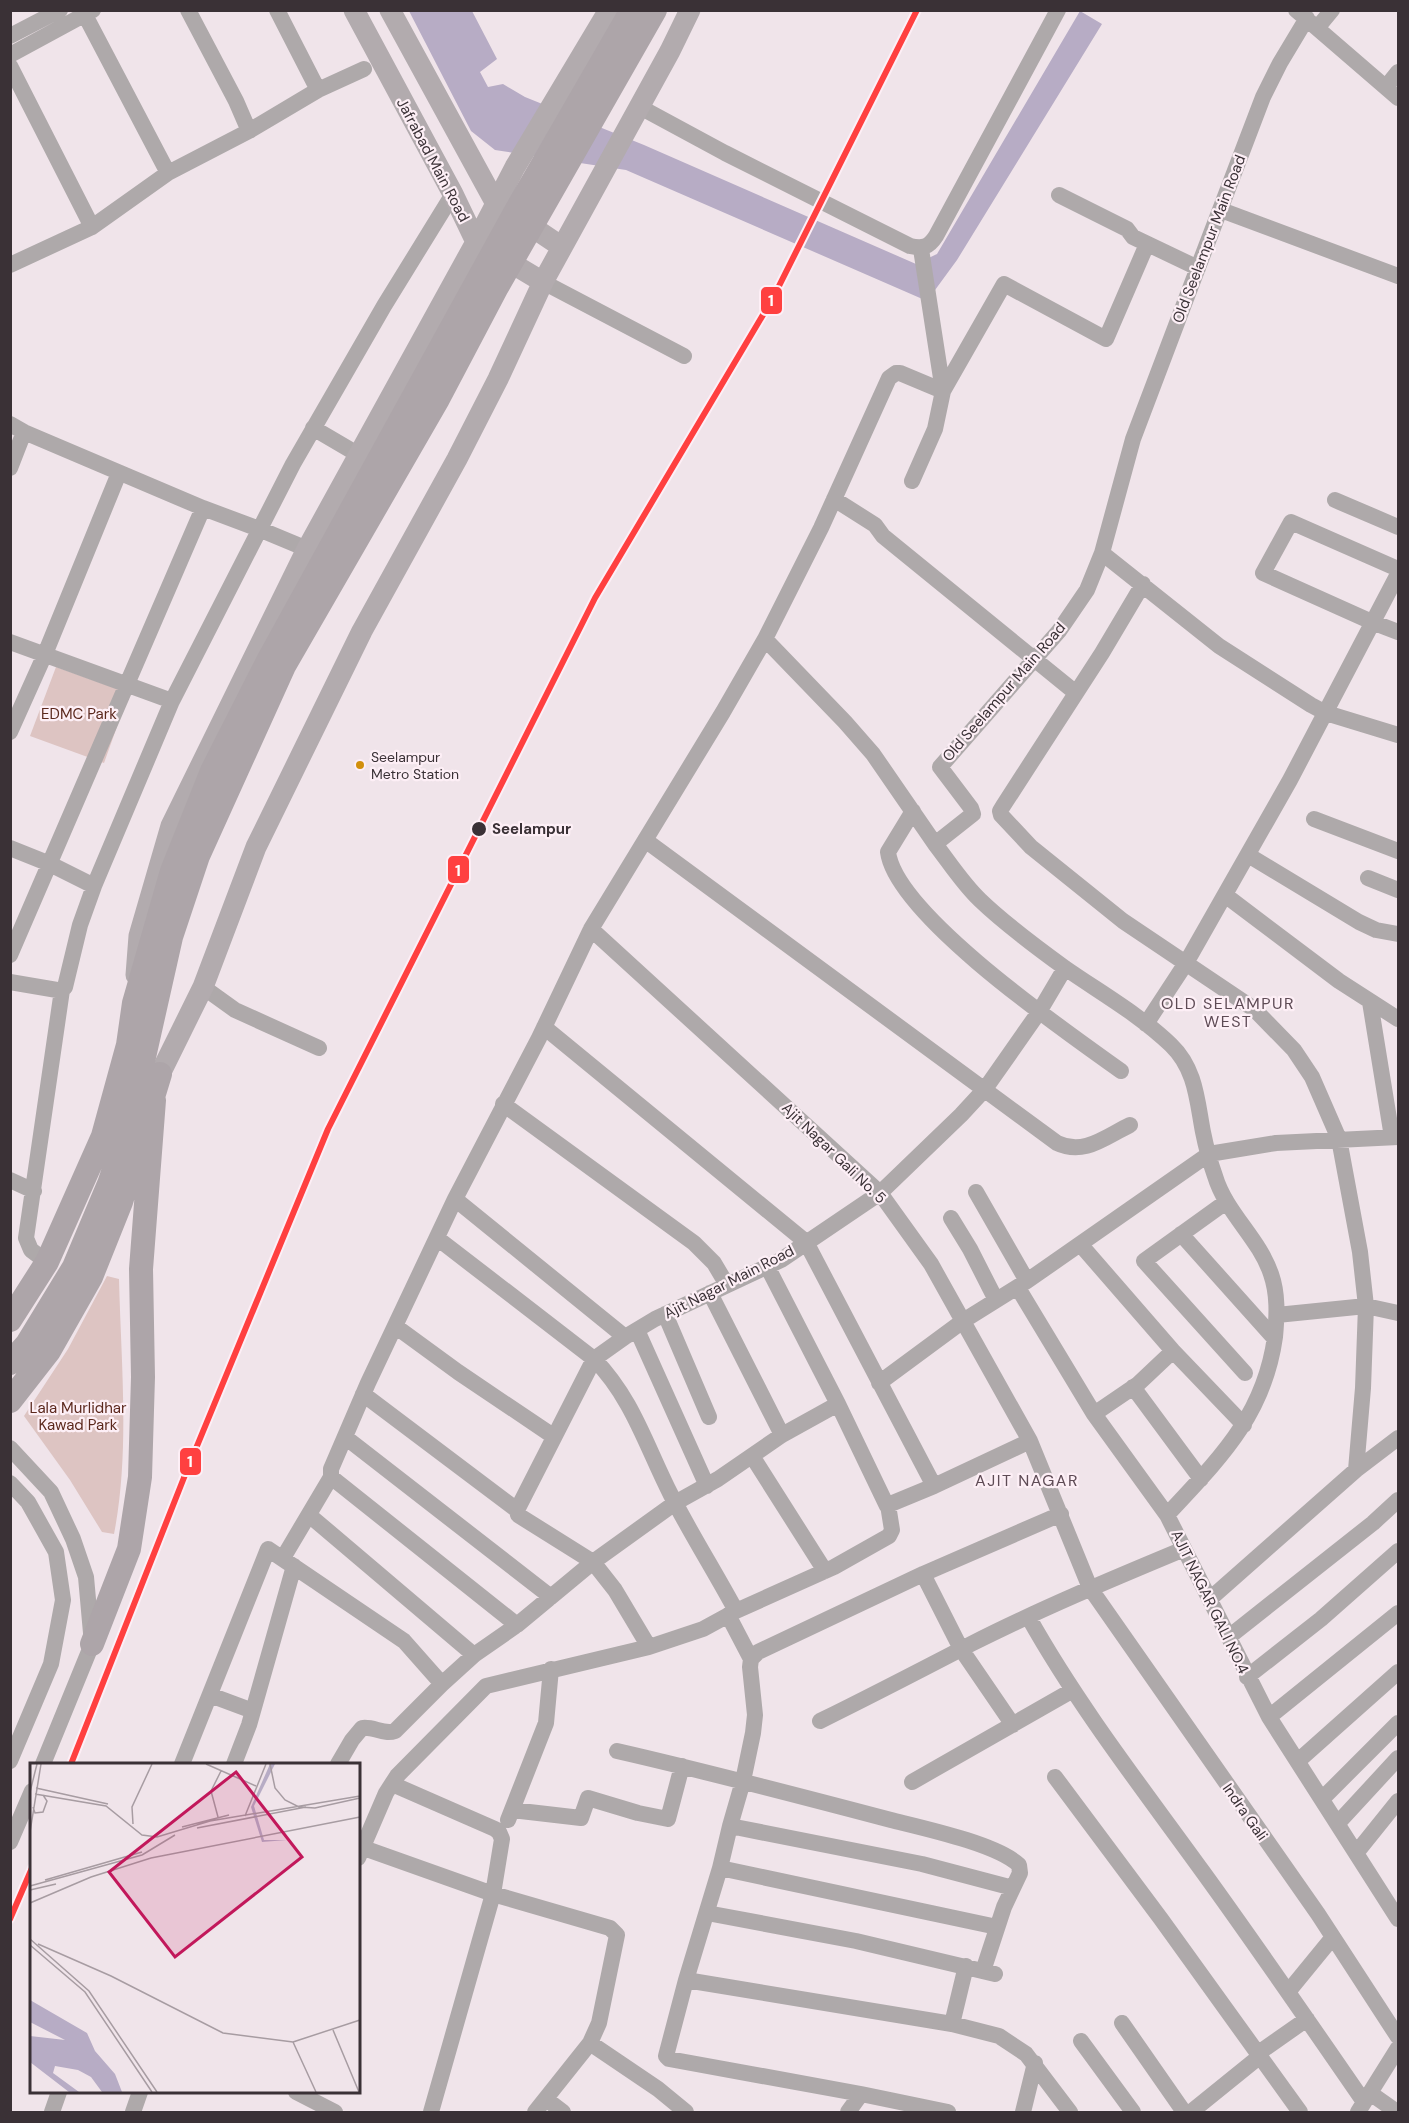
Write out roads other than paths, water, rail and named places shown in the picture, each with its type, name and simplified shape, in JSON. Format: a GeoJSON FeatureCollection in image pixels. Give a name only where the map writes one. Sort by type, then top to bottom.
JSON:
{"type":"FeatureCollection","features":[{"type":"Feature","properties":{"kind":"highway"},"geometry":{"type":"LineString","coordinates":[[10,1320],[47,1262],[102,1136],[128,1045],[134,1003],[172,872],[212,771],[269,659],[518,209],[632,10]]}},
{"type":"Feature","properties":{"kind":"highway"},"geometry":{"type":"LineString","coordinates":[[10,1363],[27,1344],[74,1267],[109,1184],[128,1128],[171,937],[198,856],[284,666],[438,399],[496,287],[654,10]]}},
{"type":"Feature","properties":{"kind":"highway"},"geometry":{"type":"LineString","coordinates":[[10,1401],[49,1351],[91,1277],[121,1202],[154,1100],[160,1074]]}},
{"type":"Feature","properties":{"kind":"highway"},"geometry":{"type":"LineString","coordinates":[[92,1644],[129,1549],[140,1477],[143,1377],[141,1269],[154,1100]]}},
{"type":"Feature","properties":{"kind":"main road","name":"Jafrabad Main Road"},"geometry":{"type":"LineString","coordinates":[[354,10],[453,194],[476,242]]}},
{"type":"Feature","properties":{"kind":"main road"},"geometry":{"type":"LineString","coordinates":[[390,10],[495,202],[562,247]]}},
{"type":"Feature","properties":{"kind":"main road"},"geometry":{"type":"LineString","coordinates":[[134,1003],[139,936],[171,826],[307,549],[476,242],[495,202],[609,10]]}},
{"type":"Feature","properties":{"kind":"main road"},"geometry":{"type":"LineString","coordinates":[[160,1074],[203,987],[256,847],[362,631],[483,409],[543,282],[690,10]]}},
{"type":"Feature","properties":{"kind":"main road"},"geometry":{"type":"LineString","coordinates":[[476,242],[543,282]]}},
{"type":"Feature","properties":{"kind":"street"},"geometry":{"type":"LineString","coordinates":[[10,36],[60,10]]}},
{"type":"Feature","properties":{"kind":"street"},"geometry":{"type":"LineString","coordinates":[[188,10],[236,101],[249,131]]}},
{"type":"Feature","properties":{"kind":"street"},"geometry":{"type":"LineString","coordinates":[[277,10],[318,90]]}},
{"type":"Feature","properties":{"kind":"street"},"geometry":{"type":"LineString","coordinates":[[943,391],[922,254],[936,236],[1058,10]]}},
{"type":"Feature","properties":{"kind":"street","name":"Old Seelampur Main Road"},"geometry":{"type":"LineString","coordinates":[[935,844],[973,814],[971,808],[940,767],[1059,632],[1087,590],[1102,553],[1133,439],[1272,79],[1311,22],[1332,10]]}},
{"type":"Feature","properties":{"kind":"street"},"geometry":{"type":"LineString","coordinates":[[10,55],[89,13],[168,173]]}},
{"type":"Feature","properties":{"kind":"street"},"geometry":{"type":"LineString","coordinates":[[1311,22],[1392,92],[1398,72]]}},
{"type":"Feature","properties":{"kind":"street"},"geometry":{"type":"LineString","coordinates":[[10,66],[92,227]]}},
{"type":"Feature","properties":{"kind":"street"},"geometry":{"type":"LineString","coordinates":[[12,259],[92,227],[168,173],[249,131],[318,90],[364,69]]}},
{"type":"Feature","properties":{"kind":"street"},"geometry":{"type":"LineString","coordinates":[[638,106],[922,254]]}},
{"type":"Feature","properties":{"kind":"street"},"geometry":{"type":"LineString","coordinates":[[47,1262],[31,1250],[26,1238],[62,990],[66,984],[80,925],[94,886],[172,701],[259,529],[313,428],[453,194]]}},
{"type":"Feature","properties":{"kind":"street"},"geometry":{"type":"LineString","coordinates":[[1059,195],[1127,228],[1133,237],[1198,268]]}},
{"type":"Feature","properties":{"kind":"street"},"geometry":{"type":"LineString","coordinates":[[1221,210],[1398,276]]}},
{"type":"Feature","properties":{"kind":"street"},"geometry":{"type":"LineString","coordinates":[[912,481],[935,429],[943,391],[1004,284],[1106,339],[1148,244]]}},
{"type":"Feature","properties":{"kind":"street"},"geometry":{"type":"LineString","coordinates":[[543,282],[684,356]]}},
{"type":"Feature","properties":{"kind":"street"},"geometry":{"type":"LineString","coordinates":[[234,1763],[253,1711],[288,1562],[309,1515],[331,1477],[331,1469],[363,1394],[455,1199],[544,1027],[591,929],[765,639],[834,500],[888,378],[900,373],[943,391]]}},
{"type":"Feature","properties":{"kind":"street"},"geometry":{"type":"LineString","coordinates":[[10,468],[17,428],[119,473],[307,549]]}},
{"type":"Feature","properties":{"kind":"street"},"geometry":{"type":"LineString","coordinates":[[313,428],[359,455]]}},
{"type":"Feature","properties":{"kind":"street"},"geometry":{"type":"LineString","coordinates":[[10,732],[45,654],[119,473]]}},
{"type":"Feature","properties":{"kind":"street"},"geometry":{"type":"LineString","coordinates":[[834,500],[875,525],[883,536],[1077,693]]}},
{"type":"Feature","properties":{"kind":"street"},"geometry":{"type":"LineString","coordinates":[[1335,500],[1398,527]]}},
{"type":"Feature","properties":{"kind":"street"},"geometry":{"type":"LineString","coordinates":[[10,955],[203,508]]}},
{"type":"Feature","properties":{"kind":"street"},"geometry":{"type":"LineString","coordinates":[[1398,569],[1291,522],[1263,573],[1398,632]]}},
{"type":"Feature","properties":{"kind":"street"},"geometry":{"type":"LineString","coordinates":[[1102,553],[1219,646],[1326,713],[1398,735]]}},
{"type":"Feature","properties":{"kind":"street"},"geometry":{"type":"LineString","coordinates":[[1146,1024],[1186,963],[1248,855],[1326,713],[1398,574]]}},
{"type":"Feature","properties":{"kind":"street"},"geometry":{"type":"LineString","coordinates":[[1143,584],[1077,693],[1000,811],[1001,815],[1031,847],[1123,921],[1254,1009],[1288,1043],[1305,1064],[1339,1139],[1360,1252],[1366,1306],[1363,1388],[1356,1470]]}},
{"type":"Feature","properties":{"kind":"street"},"geometry":{"type":"LineString","coordinates":[[765,639],[873,754],[935,844],[979,900],[1065,968],[1146,1024],[1172,1046],[1184,1060],[1191,1075],[1216,1181],[1226,1202],[1247,1232],[1270,1273],[1277,1315],[1263,1385],[1244,1425],[1222,1456],[1167,1515]]}},
{"type":"Feature","properties":{"kind":"street"},"geometry":{"type":"LineString","coordinates":[[10,642],[172,701]]}},
{"type":"Feature","properties":{"kind":"street"},"geometry":{"type":"LineString","coordinates":[[913,811],[888,852],[897,879],[912,899],[957,944],[1039,1012],[1121,1071]]}},
{"type":"Feature","properties":{"kind":"street"},"geometry":{"type":"LineString","coordinates":[[1314,819],[1398,851]]}},
{"type":"Feature","properties":{"kind":"street"},"geometry":{"type":"LineString","coordinates":[[645,840],[1057,1143],[1074,1149],[1085,1147],[1130,1125]]}},
{"type":"Feature","properties":{"kind":"street"},"geometry":{"type":"LineString","coordinates":[[10,848],[50,864],[94,886]]}},
{"type":"Feature","properties":{"kind":"street"},"geometry":{"type":"LineString","coordinates":[[1248,855],[1359,922],[1376,930],[1398,934]]}},
{"type":"Feature","properties":{"kind":"street"},"geometry":{"type":"LineString","coordinates":[[1368,878],[1398,890]]}},
{"type":"Feature","properties":{"kind":"street"},"geometry":{"type":"LineString","coordinates":[[1225,895],[1339,981],[1398,1019]]}},
{"type":"Feature","properties":{"kind":"street","name":"Ajit Nagar Gali No. 5"},"geometry":{"type":"LineString","coordinates":[[591,929],[880,1193],[931,1264],[1030,1441],[1090,1588]]}},
{"type":"Feature","properties":{"kind":"street","name":"Ajit Nagar Main Road"},"geometry":{"type":"LineString","coordinates":[[516,1510],[594,1359],[665,1314],[781,1260],[880,1193],[985,1089],[1039,1012],[1065,968]]}},
{"type":"Feature","properties":{"kind":"street"},"geometry":{"type":"LineString","coordinates":[[10,982],[62,990]]}},
{"type":"Feature","properties":{"kind":"street"},"geometry":{"type":"LineString","coordinates":[[203,987],[235,1010],[319,1048]]}},
{"type":"Feature","properties":{"kind":"street"},"geometry":{"type":"LineString","coordinates":[[879,1383],[963,1321],[1023,1285],[1209,1154],[1276,1143],[1395,1137],[1370,1002]]}},
{"type":"Feature","properties":{"kind":"street"},"geometry":{"type":"LineString","coordinates":[[544,1027],[806,1242],[934,1486]]}},
{"type":"Feature","properties":{"kind":"street"},"geometry":{"type":"LineString","coordinates":[[503,1104],[694,1243],[714,1263],[727,1285]]}},
{"type":"Feature","properties":{"kind":"street"},"geometry":{"type":"LineString","coordinates":[[10,1180],[34,1191]]}},
{"type":"Feature","properties":{"kind":"street","name":"AJIT NAGAR GALI NO.4"},"geometry":{"type":"LineString","coordinates":[[976,1192],[1023,1285],[1094,1414],[1167,1515],[1211,1598],[1247,1677],[1269,1717],[1398,1918]]}},
{"type":"Feature","properties":{"kind":"street"},"geometry":{"type":"LineString","coordinates":[[455,1199],[631,1334],[707,1486]]}},
{"type":"Feature","properties":{"kind":"street"},"geometry":{"type":"LineString","coordinates":[[1226,1202],[1144,1261],[1245,1373]]}},
{"type":"Feature","properties":{"kind":"street"},"geometry":{"type":"LineString","coordinates":[[951,1218],[996,1300]]}},
{"type":"Feature","properties":{"kind":"street"},"geometry":{"type":"LineString","coordinates":[[1181,1234],[1274,1338]]}},
{"type":"Feature","properties":{"kind":"street"},"geometry":{"type":"LineString","coordinates":[[437,1238],[594,1359],[608,1374],[630,1407],[675,1503],[713,1567],[751,1659],[755,1715],[743,1780],[720,1868],[686,1980],[658,2089]]}},
{"type":"Feature","properties":{"kind":"street"},"geometry":{"type":"LineString","coordinates":[[1080,1244],[1173,1351],[1244,1425]]}},
{"type":"Feature","properties":{"kind":"street"},"geometry":{"type":"LineString","coordinates":[[535,2112],[590,2043],[599,2023],[616,1933],[610,1928],[493,1894],[360,1851],[402,1768],[486,1686],[649,1647],[703,1629],[825,1570],[891,1533],[892,1527],[887,1506],[767,1266]]}},
{"type":"Feature","properties":{"kind":"street"},"geometry":{"type":"LineString","coordinates":[[711,1293],[782,1436]]}},
{"type":"Feature","properties":{"kind":"street"},"geometry":{"type":"LineString","coordinates":[[1277,1315],[1366,1306],[1398,1313]]}},
{"type":"Feature","properties":{"kind":"street"},"geometry":{"type":"LineString","coordinates":[[665,1314],[709,1417]]}},
{"type":"Feature","properties":{"kind":"street"},"geometry":{"type":"LineString","coordinates":[[395,1326],[553,1436]]}},
{"type":"Feature","properties":{"kind":"street"},"geometry":{"type":"LineString","coordinates":[[1094,1414],[1133,1387],[1173,1351]]}},
{"type":"Feature","properties":{"kind":"street"},"geometry":{"type":"LineString","coordinates":[[1133,1387],[1201,1479]]}},
{"type":"Feature","properties":{"kind":"street"},"geometry":{"type":"LineString","coordinates":[[363,1394],[516,1510],[518,1515],[593,1562],[615,1590],[649,1647]]}},
{"type":"Feature","properties":{"kind":"street"},"geometry":{"type":"LineString","coordinates":[[339,1763],[362,1728],[388,1733],[395,1731],[474,1655],[517,1624],[593,1562],[675,1503],[707,1486],[782,1436],[838,1404]]}},
{"type":"Feature","properties":{"kind":"street"},"geometry":{"type":"LineString","coordinates":[[345,1437],[551,1597]]}},
{"type":"Feature","properties":{"kind":"street"},"geometry":{"type":"LineString","coordinates":[[1211,1598],[1356,1470],[1398,1438]]}},
{"type":"Feature","properties":{"kind":"street"},"geometry":{"type":"LineString","coordinates":[[887,1506],[1030,1441]]}},
{"type":"Feature","properties":{"kind":"street"},"geometry":{"type":"LineString","coordinates":[[10,1448],[51,1492],[73,1539],[86,1577],[88,1595],[92,1644],[43,1763]]}},
{"type":"Feature","properties":{"kind":"street"},"geometry":{"type":"LineString","coordinates":[[752,1456],[825,1570]]}},
{"type":"Feature","properties":{"kind":"street"},"geometry":{"type":"LineString","coordinates":[[331,1477],[517,1624]]}},
{"type":"Feature","properties":{"kind":"street"},"geometry":{"type":"LineString","coordinates":[[10,1761],[51,1664],[63,1600],[56,1552],[28,1502],[13,1490]]}},
{"type":"Feature","properties":{"kind":"street"},"geometry":{"type":"LineString","coordinates":[[1230,1636],[1365,1530],[1398,1500]]}},
{"type":"Feature","properties":{"kind":"street"},"geometry":{"type":"LineString","coordinates":[[751,1659],[758,1652],[923,1574],[1061,1514]]}},
{"type":"Feature","properties":{"kind":"street"},"geometry":{"type":"LineString","coordinates":[[309,1515],[474,1655]]}},
{"type":"Feature","properties":{"kind":"street"},"geometry":{"type":"LineString","coordinates":[[182,1763],[268,1549],[404,1641],[442,1684]]}},
{"type":"Feature","properties":{"kind":"street"},"geometry":{"type":"LineString","coordinates":[[820,1721],[962,1649],[1090,1588],[1184,1549]]}},
{"type":"Feature","properties":{"kind":"street"},"geometry":{"type":"LineString","coordinates":[[1247,1677],[1321,1619],[1398,1551]]}},
{"type":"Feature","properties":{"kind":"street"},"geometry":{"type":"LineString","coordinates":[[923,1574],[962,1649],[1012,1725]]}},
{"type":"Feature","properties":{"kind":"street","name":"Indra Gali"},"geometry":{"type":"LineString","coordinates":[[1090,1588],[1333,1937],[1398,2048],[1364,2103]]}},
{"type":"Feature","properties":{"kind":"street"},"geometry":{"type":"LineString","coordinates":[[63,1600],[88,1595]]}},
{"type":"Feature","properties":{"kind":"street"},"geometry":{"type":"LineString","coordinates":[[1269,1717],[1398,1613]]}},
{"type":"Feature","properties":{"kind":"street"},"geometry":{"type":"LineString","coordinates":[[1029,1618],[1073,1690],[1115,1751],[1288,1992],[1364,2103],[1397,2112]]}},
{"type":"Feature","properties":{"kind":"street"},"geometry":{"type":"LineString","coordinates":[[431,2112],[493,1894],[502,1835],[546,1723],[550,1669]]}},
{"type":"Feature","properties":{"kind":"street"},"geometry":{"type":"LineString","coordinates":[[1298,1761],[1398,1672]]}},
{"type":"Feature","properties":{"kind":"street"},"geometry":{"type":"LineString","coordinates":[[912,1782],[1073,1690]]}},
{"type":"Feature","properties":{"kind":"street"},"geometry":{"type":"LineString","coordinates":[[210,1695],[253,1711]]}},
{"type":"Feature","properties":{"kind":"street"},"geometry":{"type":"LineString","coordinates":[[1322,1799],[1398,1723]]}},
{"type":"Feature","properties":{"kind":"street"},"geometry":{"type":"LineString","coordinates":[[617,1751],[743,1780],[944,1834],[1013,1859],[1019,1865],[1020,1873],[997,1927],[989,1972],[856,1941],[707,1912]]}},
{"type":"Feature","properties":{"kind":"street"},"geometry":{"type":"LineString","coordinates":[[1338,1823],[1398,1758]]}},
{"type":"Feature","properties":{"kind":"street"},"geometry":{"type":"LineString","coordinates":[[512,1810],[581,1818],[588,1798],[638,1813],[668,1819],[682,1766]]}},
{"type":"Feature","properties":{"kind":"street"},"geometry":{"type":"LineString","coordinates":[[1055,1777],[1161,1918],[1300,2112]]}},
{"type":"Feature","properties":{"kind":"street"},"geometry":{"type":"LineString","coordinates":[[392,1784],[495,1829],[502,1835]]}},
{"type":"Feature","properties":{"kind":"street"},"geometry":{"type":"LineString","coordinates":[[10,1842],[30,1796]]}},
{"type":"Feature","properties":{"kind":"street"},"geometry":{"type":"LineString","coordinates":[[1357,1851],[1398,1801]]}},
{"type":"Feature","properties":{"kind":"street"},"geometry":{"type":"LineString","coordinates":[[730,1826],[922,1864],[1013,1888]]}},
{"type":"Feature","properties":{"kind":"street"},"geometry":{"type":"LineString","coordinates":[[720,1868],[997,1927]]}},
{"type":"Feature","properties":{"kind":"street"},"geometry":{"type":"LineString","coordinates":[[1288,1992],[1333,1937]]}},
{"type":"Feature","properties":{"kind":"street"},"geometry":{"type":"LineString","coordinates":[[952,2024],[966,1966]]}},
{"type":"Feature","properties":{"kind":"street"},"geometry":{"type":"LineString","coordinates":[[686,1980],[952,2024],[999,2036],[1019,2048],[1035,2063],[1070,2112]]}},
{"type":"Feature","properties":{"kind":"street"},"geometry":{"type":"LineString","coordinates":[[1191,2112],[1258,2055],[1307,2019]]}},
{"type":"Feature","properties":{"kind":"street"},"geometry":{"type":"LineString","coordinates":[[1122,2023],[1185,2112]]}},
{"type":"Feature","properties":{"kind":"street"},"geometry":{"type":"LineString","coordinates":[[1081,2041],[1133,2112]]}},
{"type":"Feature","properties":{"kind":"street"},"geometry":{"type":"LineString","coordinates":[[590,2043],[658,2089],[686,2112]]}},
{"type":"Feature","properties":{"kind":"street"},"geometry":{"type":"LineString","coordinates":[[666,2053],[669,2059],[948,2112]]}},
{"type":"Feature","properties":{"kind":"street"},"geometry":{"type":"LineString","coordinates":[[1023,2112],[1035,2063]]}},
{"type":"Feature","properties":{"kind":"street"},"geometry":{"type":"LineString","coordinates":[[52,2112],[58,2093]]}},
{"type":"Feature","properties":{"kind":"street"},"geometry":{"type":"LineString","coordinates":[[133,2112],[139,2093]]}},
{"type":"Feature","properties":{"kind":"street"},"geometry":{"type":"LineString","coordinates":[[300,2093],[335,2112]]}},
{"type":"Feature","properties":{"kind":"street"},"geometry":{"type":"LineString","coordinates":[[848,2112],[861,2094]]}},
{"type":"Feature","properties":{"kind":"street"},"geometry":{"type":"LineString","coordinates":[[546,2099],[563,2112]]}},
{"type":"Feature","properties":{"kind":"place","name":"Seelampur Metro Station"},"geometry":{"type":"Point","coordinates":[360,765]}},
{"type":"Feature","properties":{"kind":"place","name":"Seelampur"},"geometry":{"type":"Point","coordinates":[479,829]}},
{"type":"Feature","properties":{"kind":"district","name":"OLD SELAMPUR WEST"},"geometry":{"type":"Point","coordinates":[1228,1012]}},
{"type":"Feature","properties":{"kind":"district","name":"AJIT NAGAR"},"geometry":{"type":"Point","coordinates":[1027,1480]}},
{"type":"Feature","properties":{"kind":"park label","name":"EDMC Park"},"geometry":{"type":"Point","coordinates":[79,714]}},
{"type":"Feature","properties":{"kind":"park label","name":"Lala Murlidhar Kawad Park"},"geometry":{"type":"Point","coordinates":[78,1416]}}]}
